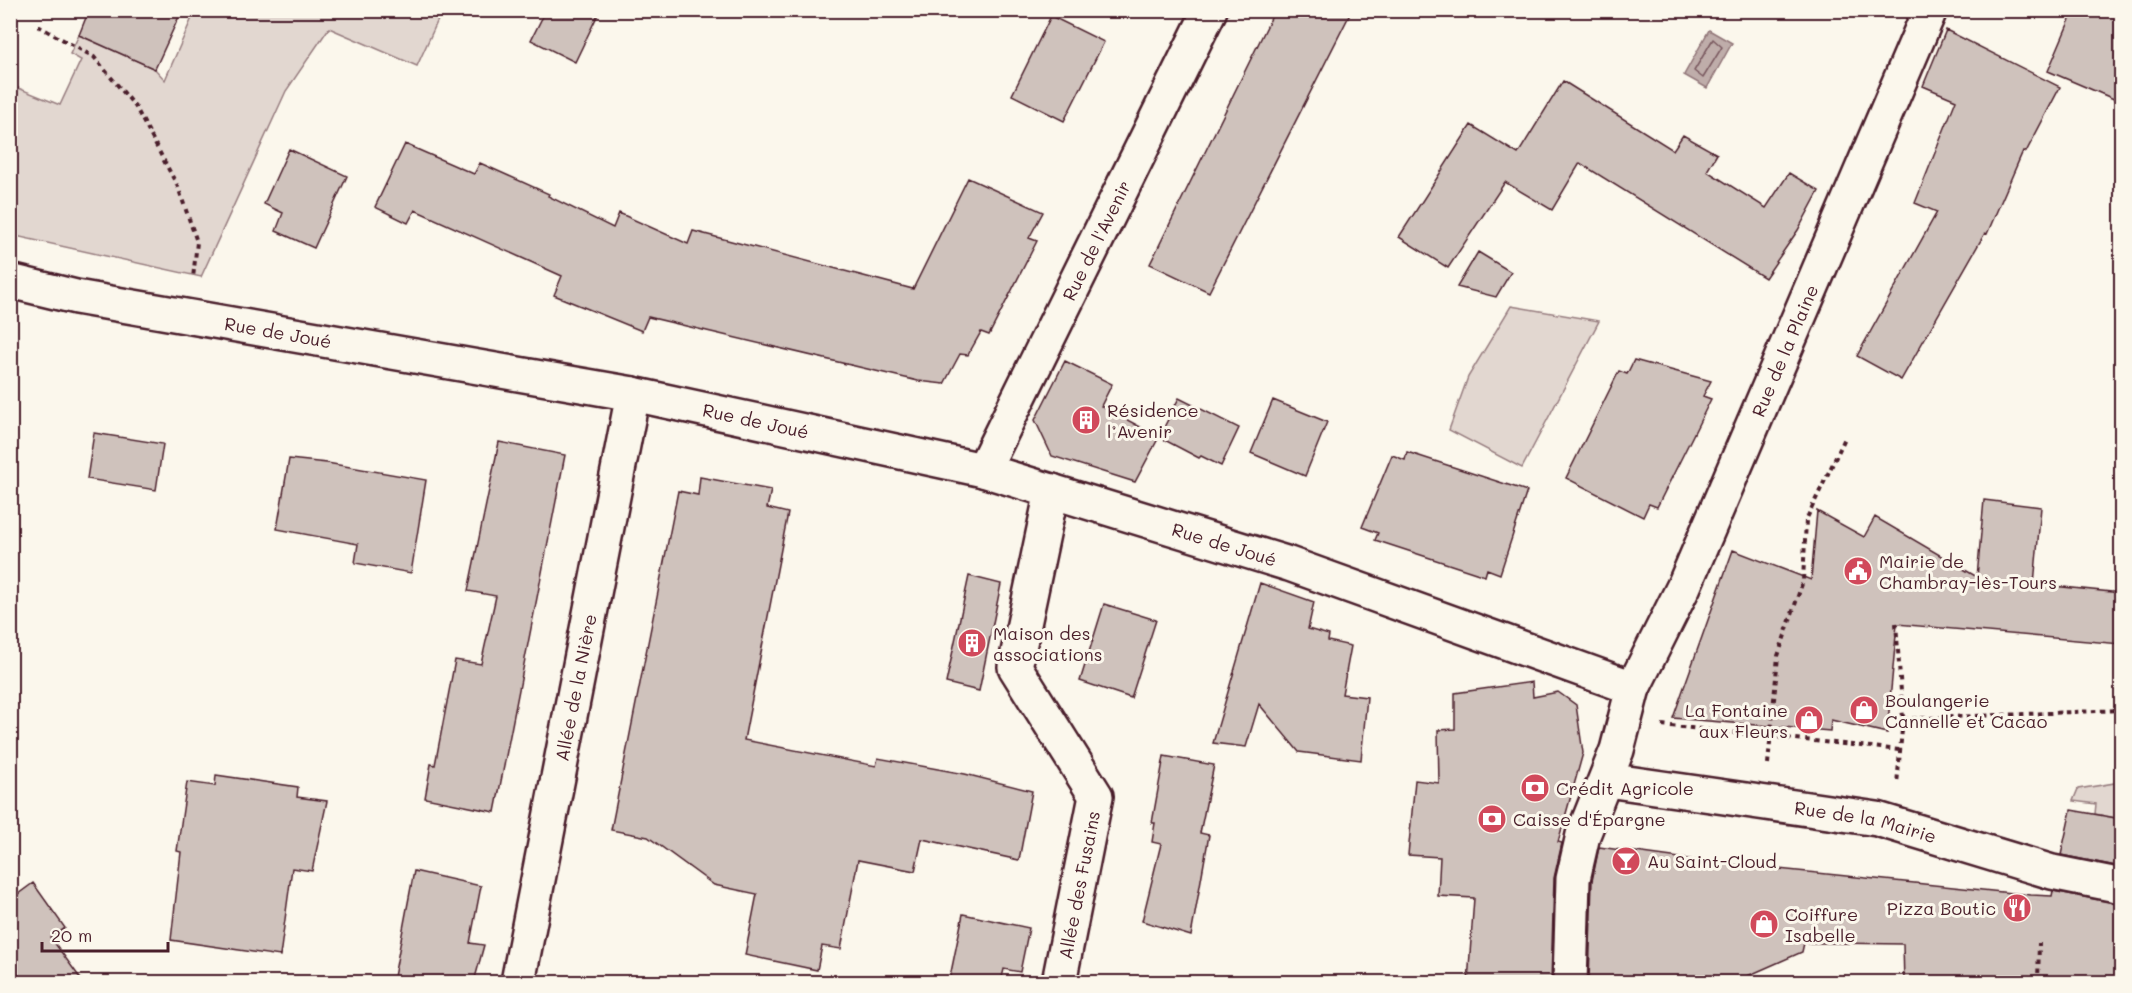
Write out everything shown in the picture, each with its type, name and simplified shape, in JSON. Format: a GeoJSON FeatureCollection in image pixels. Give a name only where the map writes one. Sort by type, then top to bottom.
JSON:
{"type":"FeatureCollection","features":[{"type":"Feature","properties":{"kind":"street","name":"Rue de l'Avenir"},"geometry":{"type":"LineString","coordinates":[[983,470],[1210,10]]}},
{"type":"Feature","properties":{"kind":"street","name":"Rue de la Plaine"},"geometry":{"type":"LineString","coordinates":[[1570,982],[1573,879],[1583,835],[1607,780],[1629,703],[1684,586],[1930,10]]}},
{"type":"Feature","properties":{"kind":"street","name":"Rue de Joué"},"geometry":{"type":"LineString","coordinates":[[10,281],[76,297],[633,394],[983,470],[1289,564],[1482,632],[1629,703]]}},
{"type":"Feature","properties":{"kind":"street","name":"Allée de la Nière"},"geometry":{"type":"LineString","coordinates":[[518,982],[633,394]]}},
{"type":"Feature","properties":{"kind":"street","name":"Allée des Fusains"},"geometry":{"type":"LineString","coordinates":[[1052,490],[1015,668],[1096,796],[1059,982]]}},
{"type":"Feature","properties":{"kind":"street","name":"Rue de la Mairie"},"geometry":{"type":"LineString","coordinates":[[1607,780],[1894,824],[2052,872],[2121,886]]}},
{"type":"Feature","properties":{"kind":"path"},"geometry":{"type":"LineString","coordinates":[[38,26],[94,57],[135,106],[178,187],[197,242],[192,288]]}},
{"type":"Feature","properties":{"kind":"path"},"geometry":{"type":"LineString","coordinates":[[1764,803],[1778,656],[1803,581],[1806,520],[1845,438]]}},
{"type":"Feature","properties":{"kind":"path"},"geometry":{"type":"LineString","coordinates":[[1894,824],[1903,719],[1896,623]]}},
{"type":"Feature","properties":{"kind":"path"},"geometry":{"type":"LineString","coordinates":[[1629,703],[1658,725],[1900,750]]}},
{"type":"Feature","properties":{"kind":"path"},"geometry":{"type":"LineString","coordinates":[[1903,719],[2121,710]]}},
{"type":"Feature","properties":{"kind":"path"},"geometry":{"type":"LineString","coordinates":[[2038,982],[2039,943]]}},
{"type":"Feature","properties":{"kind":"shaded area"},"geometry":{"type":"Polygon","coordinates":[[[195,11],[442,11],[417,66],[329,28],[286,91],[201,277],[11,235],[11,85],[60,105],[81,60],[70,54],[79,35],[155,69],[165,80],[195,11]]]}},
{"type":"Feature","properties":{"kind":"shaded area"},"geometry":{"type":"Polygon","coordinates":[[[1511,306],[1599,321],[1522,468],[1449,430],[1468,377],[1511,306]]]}},
{"type":"Feature","properties":{"kind":"shaded area"},"geometry":{"type":"Polygon","coordinates":[[[2121,782],[2121,819],[2095,814],[2096,804],[2073,801],[2078,789],[2121,782]]]}},
{"type":"Feature","properties":{"kind":"water"},"geometry":{"type":"Polygon","coordinates":[[[1709,30],[1732,43],[1707,88],[1684,75],[1709,30]]]}},
{"type":"Feature","properties":{"kind":"building"},"geometry":{"type":"Polygon","coordinates":[[[89,10],[182,10],[155,69],[79,35],[89,10]]]}},
{"type":"Feature","properties":{"kind":"building"},"geometry":{"type":"Polygon","coordinates":[[[546,10],[600,10],[575,62],[531,40],[546,10]]]}},
{"type":"Feature","properties":{"kind":"building"},"geometry":{"type":"Polygon","coordinates":[[[1275,10],[1352,10],[1209,292],[1150,264],[1275,10]]]}},
{"type":"Feature","properties":{"kind":"building"},"geometry":{"type":"Polygon","coordinates":[[[2074,10],[2121,10],[2121,102],[2048,71],[2074,10]]]}},
{"type":"Feature","properties":{"kind":"building"},"geometry":{"type":"Polygon","coordinates":[[[1051,16],[1104,42],[1064,121],[1012,95],[1051,16]]]}},
{"type":"Feature","properties":{"kind":"building"},"geometry":{"type":"Polygon","coordinates":[[[1946,30],[2060,87],[2026,152],[2023,151],[1987,234],[1985,233],[1901,380],[1857,356],[1937,212],[1915,203],[1956,100],[1923,86],[1946,30]]]}},
{"type":"Feature","properties":{"kind":"building"},"geometry":{"type":"Polygon","coordinates":[[[1563,81],[1673,150],[1683,135],[1717,154],[1707,171],[1766,208],[1789,173],[1819,191],[1798,230],[1765,278],[1580,163],[1552,210],[1505,182],[1448,268],[1399,237],[1471,125],[1518,154],[1563,81]]]}},
{"type":"Feature","properties":{"kind":"building"},"geometry":{"type":"Polygon","coordinates":[[[405,144],[474,174],[480,163],[549,194],[548,196],[613,228],[619,213],[688,244],[693,231],[913,289],[968,178],[1043,212],[1029,238],[1037,241],[989,335],[981,332],[968,355],[960,354],[944,384],[918,381],[648,317],[642,331],[554,295],[562,276],[415,210],[408,223],[375,207],[405,144]]]}},
{"type":"Feature","properties":{"kind":"building"},"geometry":{"type":"Polygon","coordinates":[[[289,149],[347,176],[314,248],[276,231],[283,213],[264,204],[289,149]]]}},
{"type":"Feature","properties":{"kind":"building"},"geometry":{"type":"Polygon","coordinates":[[[1478,252],[1511,272],[1496,297],[1457,287],[1478,252]]]}},
{"type":"Feature","properties":{"kind":"building"},"geometry":{"type":"Polygon","coordinates":[[[1634,360],[1711,381],[1703,396],[1711,399],[1657,507],[1649,504],[1643,517],[1566,478],[1619,371],[1627,374],[1634,360]]]}},
{"type":"Feature","properties":{"kind":"building","name":"Résidence l’Avenir"},"geometry":{"type":"Polygon","coordinates":[[[1065,361],[1112,384],[1101,406],[1159,437],[1135,482],[1052,456],[1035,420],[1065,361]]]}},
{"type":"Feature","properties":{"kind":"building"},"geometry":{"type":"Polygon","coordinates":[[[1179,398],[1239,428],[1221,466],[1201,456],[1199,458],[1159,437],[1179,398]]]}},
{"type":"Feature","properties":{"kind":"building"},"geometry":{"type":"Polygon","coordinates":[[[1273,400],[1327,422],[1305,476],[1251,453],[1273,400]]]}},
{"type":"Feature","properties":{"kind":"building"},"geometry":{"type":"Polygon","coordinates":[[[94,433],[163,444],[156,490],[87,479],[94,433]]]}},
{"type":"Feature","properties":{"kind":"building"},"geometry":{"type":"Polygon","coordinates":[[[499,442],[565,455],[495,812],[425,798],[431,764],[435,765],[455,660],[481,664],[496,596],[468,591],[499,442]]]}},
{"type":"Feature","properties":{"kind":"building"},"geometry":{"type":"Polygon","coordinates":[[[1407,452],[1527,491],[1500,574],[1487,569],[1485,576],[1375,540],[1378,533],[1362,527],[1392,455],[1405,460],[1407,452]]]}},
{"type":"Feature","properties":{"kind":"building"},"geometry":{"type":"Polygon","coordinates":[[[289,459],[327,463],[426,480],[411,573],[355,563],[358,544],[277,529],[289,459]]]}},
{"type":"Feature","properties":{"kind":"building"},"geometry":{"type":"Polygon","coordinates":[[[700,477],[771,490],[767,508],[788,513],[744,740],[876,766],[878,758],[965,774],[1032,791],[1019,860],[922,839],[915,871],[858,860],[841,949],[822,946],[817,970],[745,955],[757,894],[714,885],[648,837],[611,830],[678,491],[698,495],[700,477]]]}},
{"type":"Feature","properties":{"kind":"building"},"geometry":{"type":"Polygon","coordinates":[[[1984,500],[2041,507],[2034,584],[2121,593],[2121,644],[1897,624],[1887,733],[1831,720],[1830,731],[1673,718],[1733,550],[1811,580],[1817,511],[1864,537],[1875,517],[1977,577],[1984,500]]]}},
{"type":"Feature","properties":{"kind":"building","name":"Maison des associations"},"geometry":{"type":"Polygon","coordinates":[[[969,576],[1001,584],[979,691],[946,683],[969,576]]]}},
{"type":"Feature","properties":{"kind":"building"},"geometry":{"type":"Polygon","coordinates":[[[1260,583],[1314,602],[1308,629],[1329,635],[1328,641],[1351,646],[1342,694],[1367,697],[1361,760],[1299,752],[1259,704],[1246,747],[1213,743],[1260,583]]]}},
{"type":"Feature","properties":{"kind":"building"},"geometry":{"type":"Polygon","coordinates":[[[1104,604],[1156,620],[1131,698],[1080,681],[1104,604]]]}},
{"type":"Feature","properties":{"kind":"building"},"geometry":{"type":"Polygon","coordinates":[[[1532,682],[1533,697],[1558,692],[1576,705],[1583,753],[1558,842],[1562,843],[1554,878],[1551,982],[1468,982],[1474,898],[1438,896],[1440,857],[1408,855],[1415,780],[1439,783],[1438,730],[1455,729],[1455,693],[1532,682]]]}},
{"type":"Feature","properties":{"kind":"building"},"geometry":{"type":"Polygon","coordinates":[[[1164,756],[1214,765],[1200,833],[1209,835],[1191,936],[1142,921],[1161,844],[1152,842],[1155,823],[1152,823],[1164,756]]]}},
{"type":"Feature","properties":{"kind":"building"},"geometry":{"type":"Polygon","coordinates":[[[216,775],[298,787],[297,797],[327,801],[312,871],[292,868],[280,956],[171,940],[181,852],[177,851],[187,782],[215,786],[216,775]]]}},
{"type":"Feature","properties":{"kind":"building"},"geometry":{"type":"Polygon","coordinates":[[[2071,810],[2121,819],[2121,867],[2061,855],[2071,810]]]}},
{"type":"Feature","properties":{"kind":"building"},"geometry":{"type":"Polygon","coordinates":[[[1599,847],[1709,862],[2031,895],[2052,896],[2053,891],[2121,904],[2121,982],[1904,982],[1903,944],[1804,943],[1802,952],[1734,982],[1589,982],[1592,881],[1599,847]]]}},
{"type":"Feature","properties":{"kind":"building"},"geometry":{"type":"Polygon","coordinates":[[[414,871],[481,886],[470,943],[484,945],[474,982],[393,982],[414,871]]]}},
{"type":"Feature","properties":{"kind":"building"},"geometry":{"type":"Polygon","coordinates":[[[33,883],[65,928],[51,938],[83,982],[10,982],[10,900],[33,883]]]}},
{"type":"Feature","properties":{"kind":"building"},"geometry":{"type":"Polygon","coordinates":[[[963,914],[1029,928],[1020,972],[1004,969],[1001,982],[949,982],[963,914]]]}},
{"type":"Feature","properties":{"kind":"place","name":"Résidence l’Avenir"},"geometry":{"type":"Point","coordinates":[1086,420]}},
{"type":"Feature","properties":{"kind":"place","name":"Mairie de Chambray-lès-Tours"},"geometry":{"type":"Point","coordinates":[1858,571]}},
{"type":"Feature","properties":{"kind":"place","name":"Maison des associations"},"geometry":{"type":"Point","coordinates":[972,643]}},
{"type":"Feature","properties":{"kind":"place","name":"Boulangerie Cannelle et Cacao"},"geometry":{"type":"Point","coordinates":[1864,710]}},
{"type":"Feature","properties":{"kind":"place","name":"La Fontaine aux Fleurs"},"geometry":{"type":"Point","coordinates":[1809,720]}},
{"type":"Feature","properties":{"kind":"place","name":"Crédit Agricole"},"geometry":{"type":"Point","coordinates":[1535,788]}},
{"type":"Feature","properties":{"kind":"place","name":"Caisse d'Épargne"},"geometry":{"type":"Point","coordinates":[1492,819]}},
{"type":"Feature","properties":{"kind":"place","name":"Au Saint-Cloud"},"geometry":{"type":"Point","coordinates":[1626,861]}},
{"type":"Feature","properties":{"kind":"place","name":"Pizza Boutic"},"geometry":{"type":"Point","coordinates":[2017,908]}},
{"type":"Feature","properties":{"kind":"place","name":"Coiffure Isabelle"},"geometry":{"type":"Point","coordinates":[1764,924]}}]}
